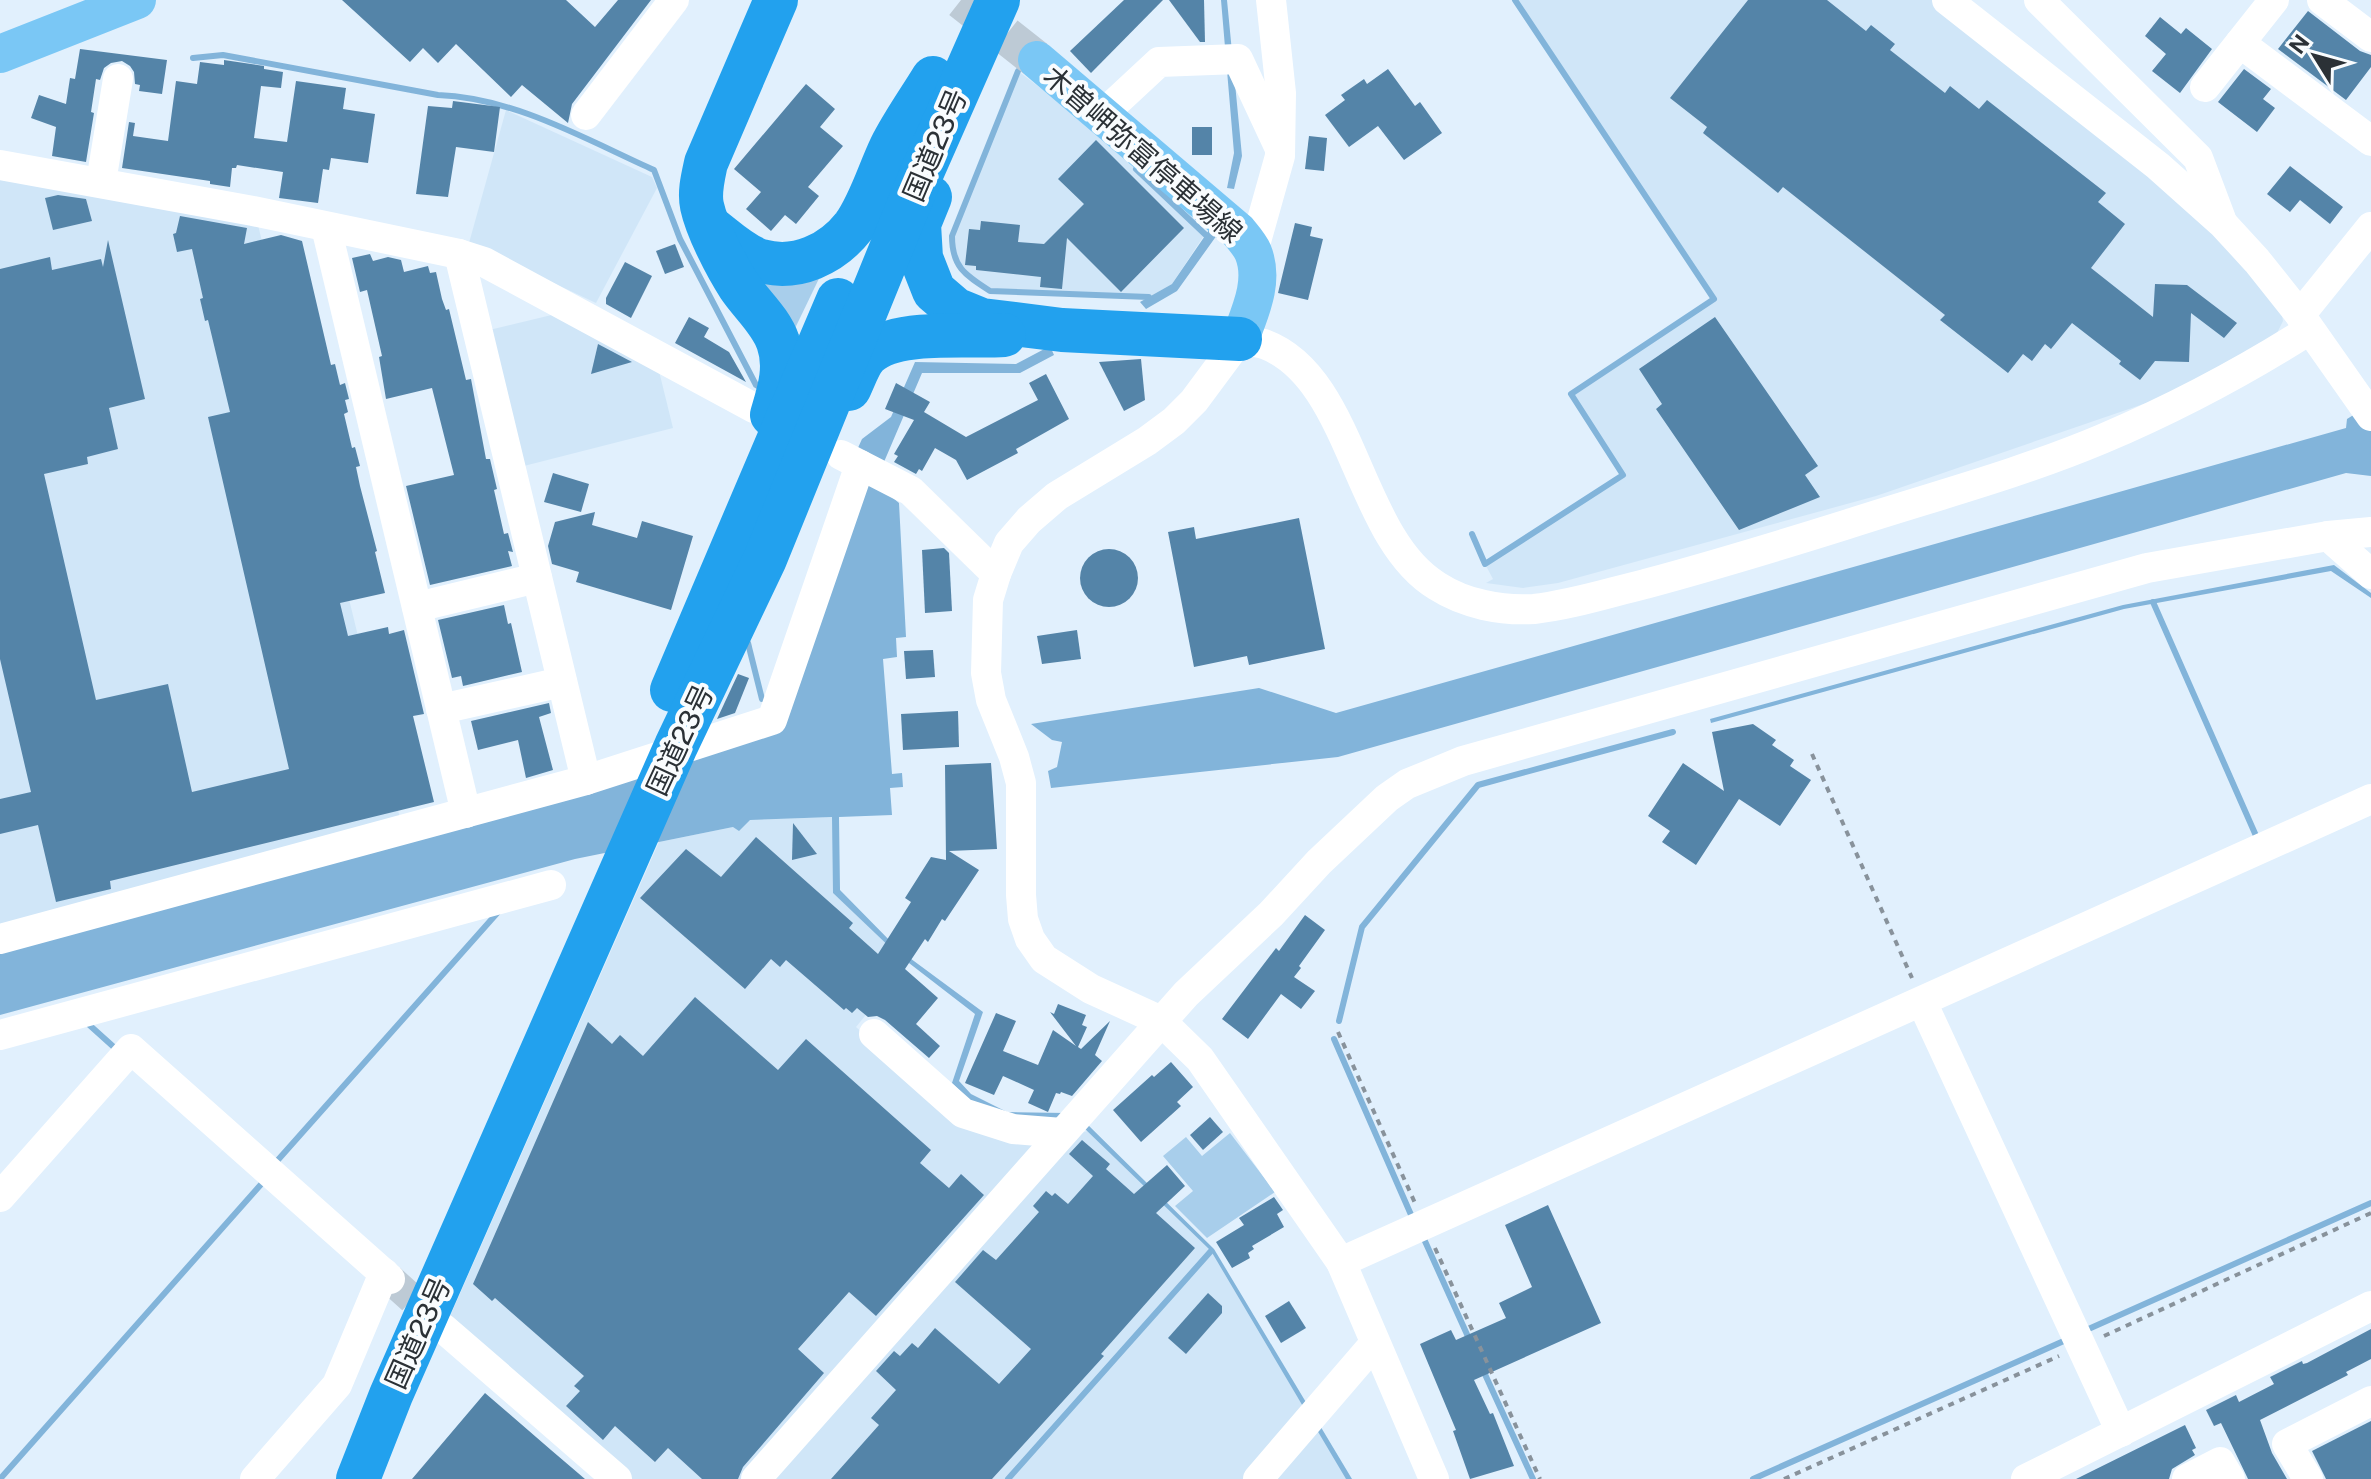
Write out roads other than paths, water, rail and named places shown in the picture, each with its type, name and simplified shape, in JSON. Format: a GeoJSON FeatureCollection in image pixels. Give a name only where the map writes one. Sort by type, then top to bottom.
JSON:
{"type":"FeatureCollection","features":[{"type":"Feature","properties":{"kind":"highway"},"geometry":{"type":"LineString","coordinates":[[748,553],[781,385],[782,363],[778,340],[737,284],[708,225],[701,190],[706,163],[776,0]]}},
{"type":"Feature","properties":{"kind":"highway","name":"国道23号"},"geometry":{"type":"LineString","coordinates":[[748,553],[933,78],[968,0]]}},
{"type":"Feature","properties":{"kind":"highway","name":"国道23号"},"geometry":{"type":"LineString","coordinates":[[335,1479],[586,880],[660,750],[998,0]]}},
{"type":"Feature","properties":{"kind":"highway"},"geometry":{"type":"LineString","coordinates":[[979,44],[961,121],[919,224],[921,258],[934,291],[955,309],[982,320],[1062,330],[1240,339]]}},
{"type":"Feature","properties":{"kind":"highway"},"geometry":{"type":"LineString","coordinates":[[708,225],[743,252],[761,261],[785,264],[812,259],[832,248],[855,224],[892,145],[933,78]]}},
{"type":"Feature","properties":{"kind":"highway"},"geometry":{"type":"LineString","coordinates":[[748,553],[866,356],[884,345],[911,337],[976,337],[1062,330]]}},
{"type":"Feature","properties":{"kind":"highway","name":"国道23号"},"geometry":{"type":"LineString","coordinates":[[358,1479],[586,880]]}},
{"type":"Feature","properties":{"kind":"main road"},"geometry":{"type":"LineString","coordinates":[[0,54],[116,3]]}},
{"type":"Feature","properties":{"kind":"main road","name":"木曽岬弥富停車場線"},"geometry":{"type":"LineString","coordinates":[[1037,60],[1238,231],[1253,252],[1258,276],[1253,305],[1240,339]]}},
{"type":"Feature","properties":{"kind":"street"},"geometry":{"type":"LineString","coordinates":[[586,115],[674,0]]}},
{"type":"Feature","properties":{"kind":"street"},"geometry":{"type":"LineString","coordinates":[[1253,252],[1280,149],[1281,93],[1271,0]]}},
{"type":"Feature","properties":{"kind":"street"},"geometry":{"type":"LineString","coordinates":[[1947,0],[2158,166],[2223,224],[2257,261],[2371,416]]}},
{"type":"Feature","properties":{"kind":"street"},"geometry":{"type":"LineString","coordinates":[[2039,0],[2198,158],[2223,224]]}},
{"type":"Feature","properties":{"kind":"street"},"geometry":{"type":"LineString","coordinates":[[2205,87],[2274,0]]}},
{"type":"Feature","properties":{"kind":"street"},"geometry":{"type":"LineString","coordinates":[[2322,0],[2371,37]]}},
{"type":"Feature","properties":{"kind":"street"},"geometry":{"type":"LineString","coordinates":[[2240,43],[2365,125]]}},
{"type":"Feature","properties":{"kind":"street"},"geometry":{"type":"LineString","coordinates":[[1102,115],[1159,62],[1238,59],[1280,149]]}},
{"type":"Feature","properties":{"kind":"street"},"geometry":{"type":"LineString","coordinates":[[101,182],[118,79]]}},
{"type":"Feature","properties":{"kind":"street"},"geometry":{"type":"LineString","coordinates":[[0,165],[326,227],[459,254],[484,262],[754,408]]}},
{"type":"Feature","properties":{"kind":"street"},"geometry":{"type":"LineString","coordinates":[[326,227],[466,813]]}},
{"type":"Feature","properties":{"kind":"street"},"geometry":{"type":"LineString","coordinates":[[1434,1479],[1341,1262],[1200,1059],[1161,1021],[1068,976],[1044,959],[1030,939],[1023,919],[1021,895],[1021,783],[991,700],[986,673],[988,600],[1009,543],[1029,520],[1057,496],[1174,421],[1194,401],[1240,339],[1265,345],[1287,358],[1322,396],[1383,520],[1414,569],[1437,587],[1464,600],[1495,608],[1532,609],[1569,603],[1736,560],[2031,465],[2101,440],[2169,409],[2242,372],[2304,322],[2371,227]]}},
{"type":"Feature","properties":{"kind":"street"},"geometry":{"type":"LineString","coordinates":[[459,254],[586,780]]}},
{"type":"Feature","properties":{"kind":"street"},"geometry":{"type":"LineString","coordinates":[[0,939],[586,780],[772,720],[863,467],[911,491],[996,574]]}},
{"type":"Feature","properties":{"kind":"street"},"geometry":{"type":"LineString","coordinates":[[756,1479],[1186,994],[1271,914],[1342,839],[1407,784],[1463,761],[2147,568],[2328,536],[2371,532]]}},
{"type":"Feature","properties":{"kind":"street"},"geometry":{"type":"LineString","coordinates":[[2328,536],[2371,574]]}},
{"type":"Feature","properties":{"kind":"street"},"geometry":{"type":"LineString","coordinates":[[417,607],[537,578]]}},
{"type":"Feature","properties":{"kind":"street"},"geometry":{"type":"LineString","coordinates":[[441,709],[562,682]]}},
{"type":"Feature","properties":{"kind":"street"},"geometry":{"type":"LineString","coordinates":[[1341,1262],[2371,799]]}},
{"type":"Feature","properties":{"kind":"street"},"geometry":{"type":"LineString","coordinates":[[0,1035],[586,880]]}},
{"type":"Feature","properties":{"kind":"street"},"geometry":{"type":"LineString","coordinates":[[1922,1002],[2121,1432]]}},
{"type":"Feature","properties":{"kind":"street"},"geometry":{"type":"LineString","coordinates":[[90,1011],[387,1276],[337,1385],[255,1479]]}},
{"type":"Feature","properties":{"kind":"street"},"geometry":{"type":"LineString","coordinates":[[874,1034],[963,1113],[1013,1129],[1069,1125]]}},
{"type":"Feature","properties":{"kind":"street"},"geometry":{"type":"LineString","coordinates":[[0,1197],[131,1049]]}},
{"type":"Feature","properties":{"kind":"street"},"geometry":{"type":"LineString","coordinates":[[2026,1479],[2371,1306]]}},
{"type":"Feature","properties":{"kind":"street"},"geometry":{"type":"LineString","coordinates":[[444,1329],[617,1479]]}},
{"type":"Feature","properties":{"kind":"street"},"geometry":{"type":"LineString","coordinates":[[1258,1479],[1375,1343]]}},
{"type":"Feature","properties":{"kind":"street"},"geometry":{"type":"LineString","coordinates":[[2308,1479],[2287,1444],[2371,1401]]}},
{"type":"Feature","properties":{"kind":"street"},"geometry":{"type":"LineString","coordinates":[[2187,1479],[2220,1462],[2230,1479]]}},
{"type":"Feature","properties":{"kind":"waterway"},"geometry":{"type":"LineString","coordinates":[[1472,534],[1485,564],[1623,475],[1571,394],[1714,299],[1515,0]]}},
{"type":"Feature","properties":{"kind":"waterway"},"geometry":{"type":"LineString","coordinates":[[193,58],[223,55],[495,104],[576,133],[654,170],[680,239],[756,385],[761,388]]}},
{"type":"Feature","properties":{"kind":"waterway"},"geometry":{"type":"LineString","coordinates":[[1018,71],[952,236],[957,263],[967,275],[990,291],[1149,297],[1151,301]]}},
{"type":"Feature","properties":{"kind":"waterway"},"geometry":{"type":"LineString","coordinates":[[1136,169],[1209,238]]}},
{"type":"Feature","properties":{"kind":"waterway"},"geometry":{"type":"LineString","coordinates":[[2153,602],[2257,838]]}},
{"type":"Feature","properties":{"kind":"waterway"},"geometry":{"type":"LineString","coordinates":[[748,643],[762,699]]}},
{"type":"Feature","properties":{"kind":"waterway"},"geometry":{"type":"LineString","coordinates":[[1339,1021],[1362,927],[1478,785],[1673,732]]}},
{"type":"Feature","properties":{"kind":"waterway"},"geometry":{"type":"LineString","coordinates":[[277,1161],[499,911]]}},
{"type":"Feature","properties":{"kind":"waterway"},"geometry":{"type":"LineString","coordinates":[[86,1022],[116,1049]]}},
{"type":"Feature","properties":{"kind":"waterway"},"geometry":{"type":"LineString","coordinates":[[1334,1039],[1412,1217]]}},
{"type":"Feature","properties":{"kind":"waterway"},"geometry":{"type":"LineString","coordinates":[[0,1479],[264,1181]]}},
{"type":"Feature","properties":{"kind":"waterway"},"geometry":{"type":"LineString","coordinates":[[2084,1331],[2371,1203]]}},
{"type":"Feature","properties":{"kind":"waterway"},"geometry":{"type":"LineString","coordinates":[[1424,1239],[1470,1341]]}},
{"type":"Feature","properties":{"kind":"waterway"},"geometry":{"type":"LineString","coordinates":[[1008,1479],[1211,1251]]}},
{"type":"Feature","properties":{"kind":"waterway"},"geometry":{"type":"LineString","coordinates":[[1753,1479],[2066,1340]]}},
{"type":"Feature","properties":{"kind":"waterway"},"geometry":{"type":"LineString","coordinates":[[1483,1370],[1533,1479]]}},
{"type":"Feature","properties":{"kind":"tunnel"},"geometry":{"type":"LineString","coordinates":[[961,0],[1037,60]]}},
{"type":"Feature","properties":{"kind":"tunnel"},"geometry":{"type":"LineString","coordinates":[[390,1279],[439,1323]]}}]}
